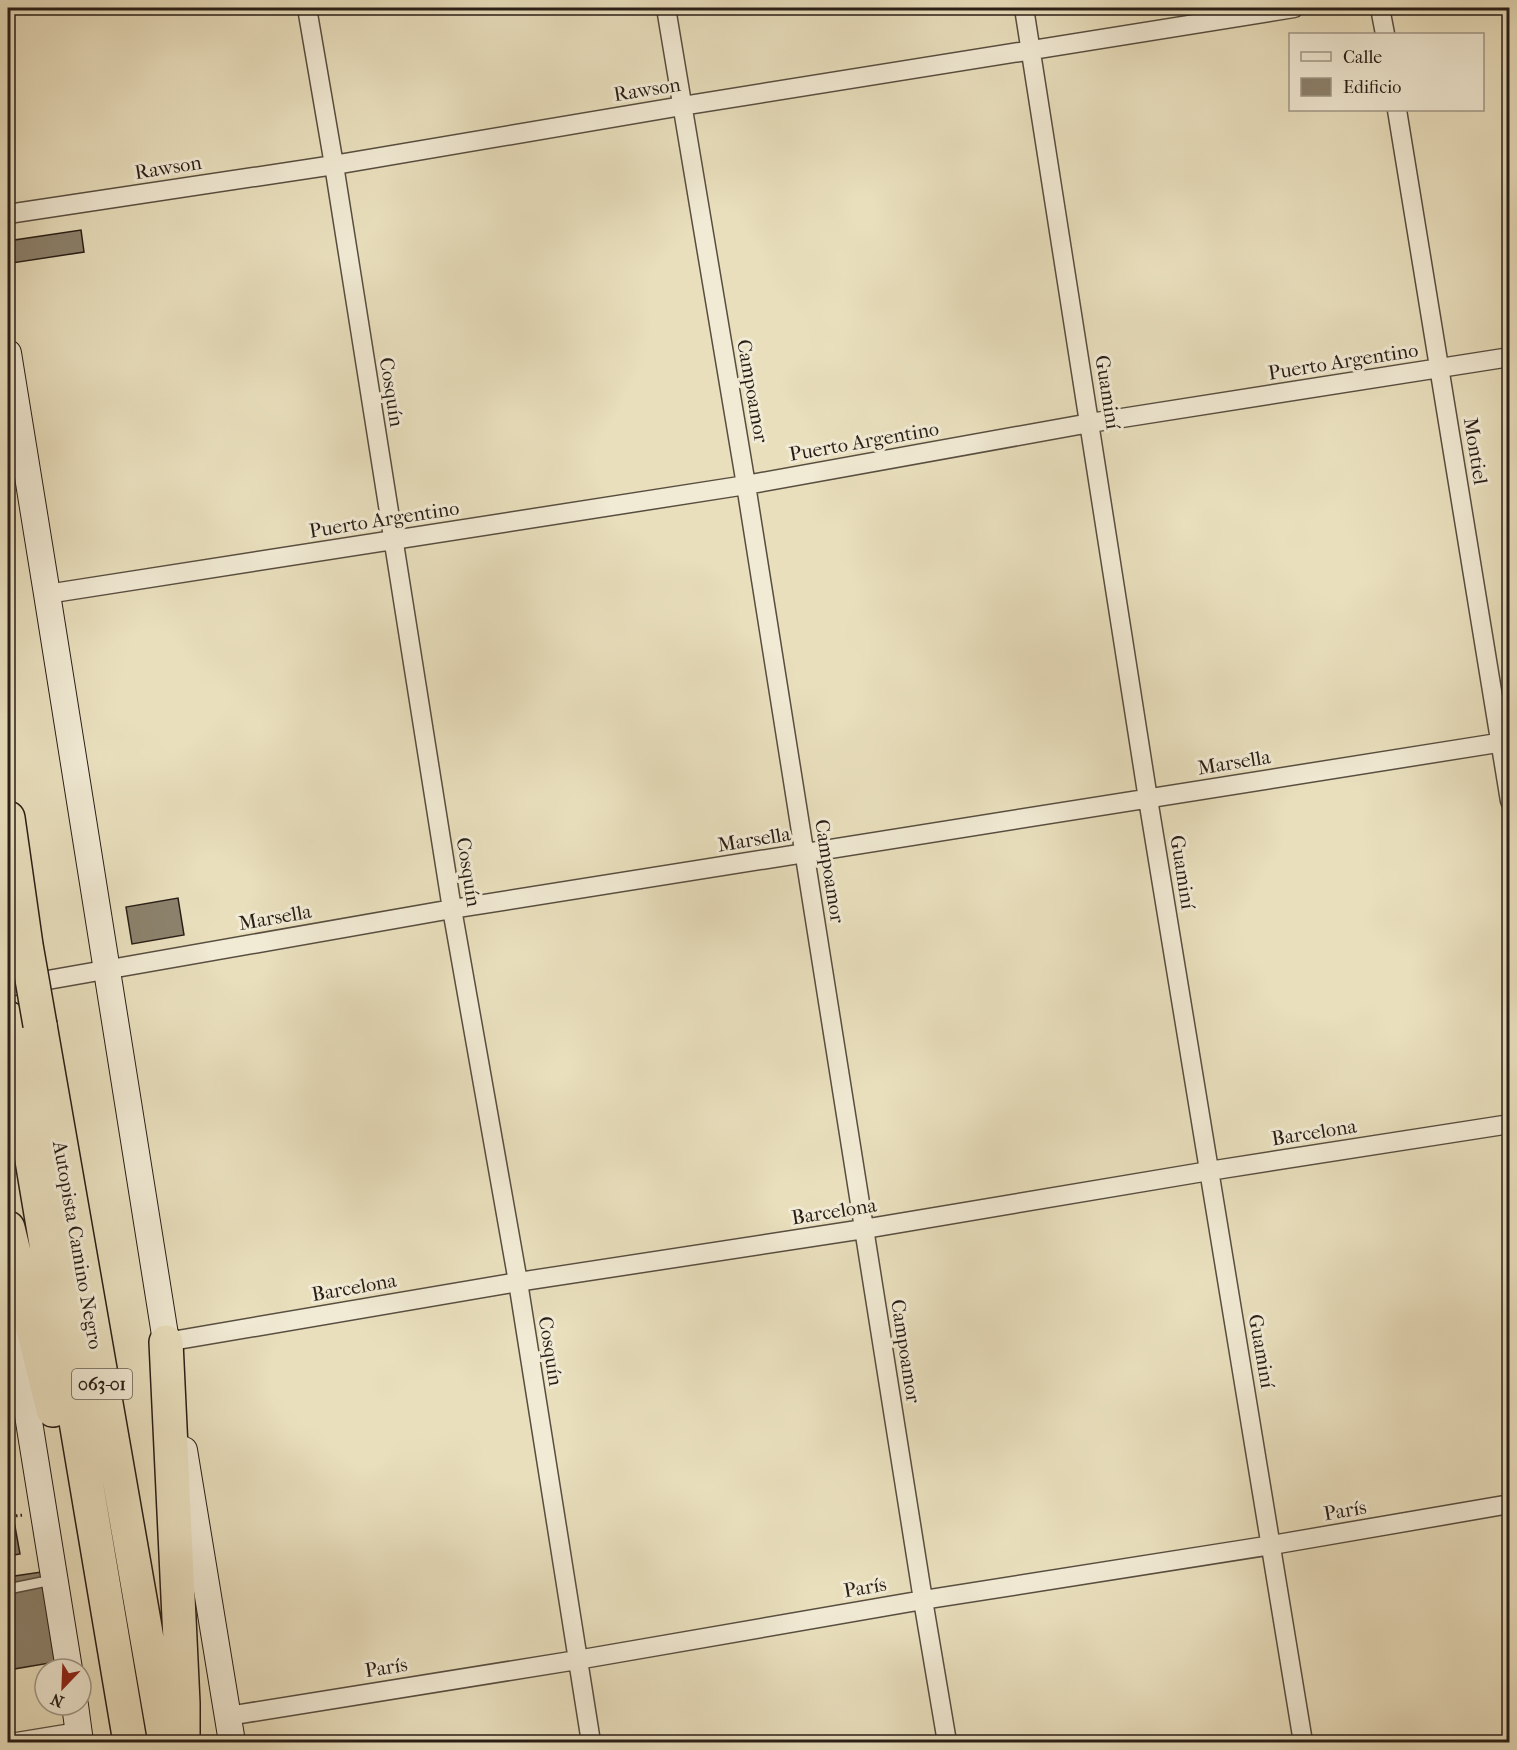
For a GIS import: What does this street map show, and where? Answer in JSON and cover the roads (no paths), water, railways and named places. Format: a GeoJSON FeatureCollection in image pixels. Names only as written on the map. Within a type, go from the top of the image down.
{"type":"FeatureCollection","features":[{"type":"Feature","properties":{"kind":"highway","name":"Autopista Camino Negro"},"geometry":{"type":"LineString","coordinates":[[8,818],[26,945],[19,1023],[127,1727]]}},
{"type":"Feature","properties":{"kind":"highway","name":"Autopista Camino Negro"},"geometry":{"type":"LineString","coordinates":[[19,1023],[165,1743]]}},
{"type":"Feature","properties":{"kind":"highway"},"geometry":{"type":"LineString","coordinates":[[8,1228],[52,1404],[97,1620],[127,1727]]}},
{"type":"Feature","properties":{"kind":"highway"},"geometry":{"type":"LineString","coordinates":[[166,1342],[183,1743]]}},
{"type":"Feature","properties":{"kind":"street","name":"Cosquín"},"geometry":{"type":"LineString","coordinates":[[307,8],[452,909],[518,1282],[591,1743]]}},
{"type":"Feature","properties":{"kind":"street","name":"Campoamor"},"geometry":{"type":"LineString","coordinates":[[666,8],[746,485],[947,1743]]}},
{"type":"Feature","properties":{"kind":"street","name":"Guaminí"},"geometry":{"type":"LineString","coordinates":[[1024,8],[1148,799],[1304,1743]]}},
{"type":"Feature","properties":{"kind":"street","name":"Rawson"},"geometry":{"type":"LineString","coordinates":[[8,214],[334,165],[682,106],[1294,8]]}},
{"type":"Feature","properties":{"kind":"street"},"geometry":{"type":"LineString","coordinates":[[1380,8],[1385,33]]}},
{"type":"Feature","properties":{"kind":"street","name":"Montiel"},"geometry":{"type":"LineString","coordinates":[[1397,111],[1505,741],[1509,801]]}},
{"type":"Feature","properties":{"kind":"street"},"geometry":{"type":"LineString","coordinates":[[8,353],[232,1743]]}},
{"type":"Feature","properties":{"kind":"street","name":"Puerto Argentino"},"geometry":{"type":"LineString","coordinates":[[47,594],[746,485],[1090,423],[1509,357]]}},
{"type":"Feature","properties":{"kind":"street","name":"Marsella"},"geometry":{"type":"LineString","coordinates":[[8,987],[452,909],[1505,741]]}},
{"type":"Feature","properties":{"kind":"street","name":"Barcelona"},"geometry":{"type":"LineString","coordinates":[[166,1342],[518,1282],[864,1229],[1209,1171],[1509,1124]]}},
{"type":"Feature","properties":{"kind":"street"},"geometry":{"type":"LineString","coordinates":[[8,1273],[14,1367],[55,1580],[67,1657]]}},
{"type":"Feature","properties":{"kind":"street","name":"París"},"geometry":{"type":"LineString","coordinates":[[228,1716],[1509,1504]]}},
{"type":"Feature","properties":{"kind":"street"},"geometry":{"type":"LineString","coordinates":[[17,1743],[79,1737],[76,1717]]}},
{"type":"Feature","properties":{"kind":"lane"},"geometry":{"type":"LineString","coordinates":[[8,1589],[55,1580]]}}]}
